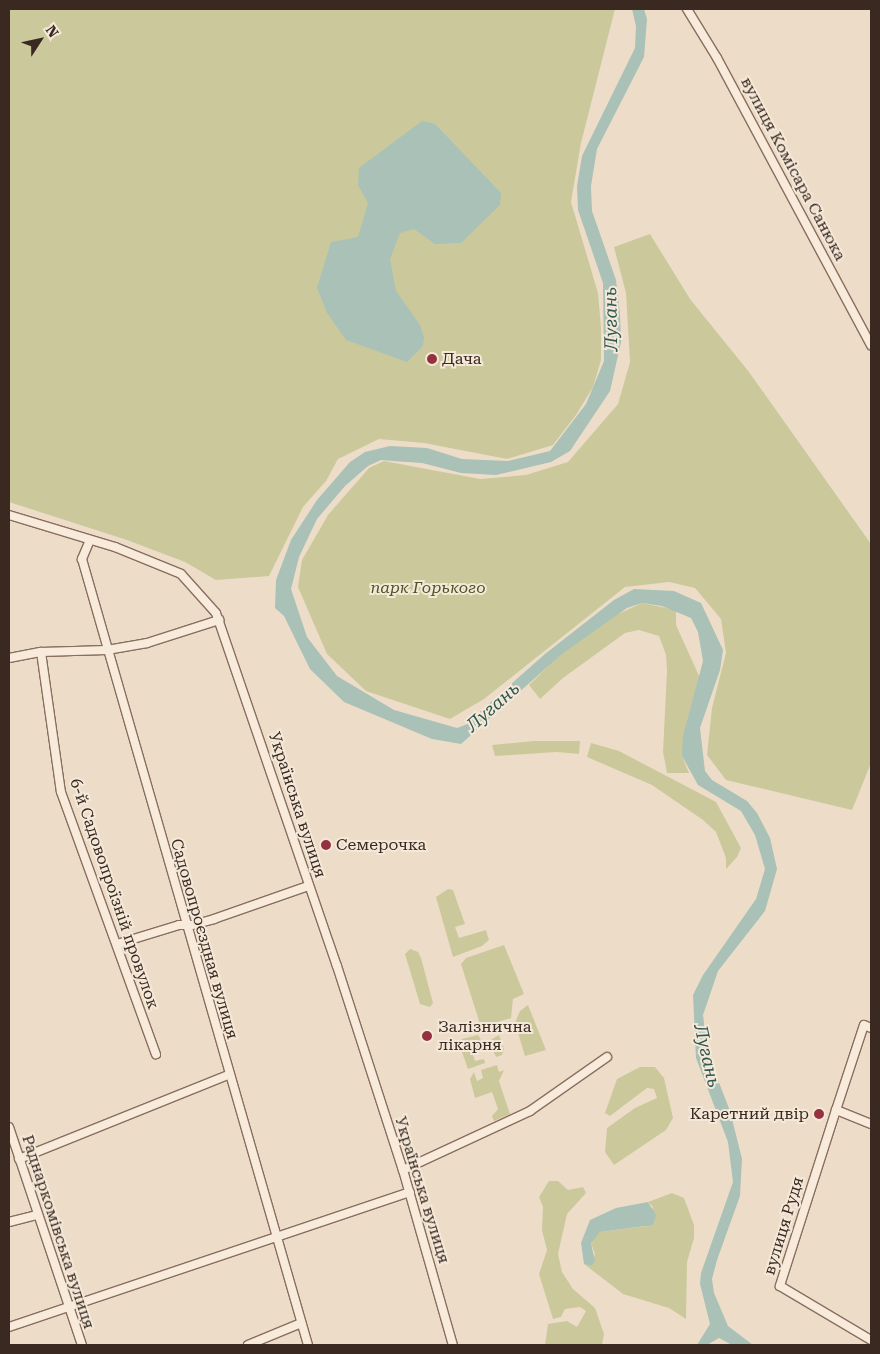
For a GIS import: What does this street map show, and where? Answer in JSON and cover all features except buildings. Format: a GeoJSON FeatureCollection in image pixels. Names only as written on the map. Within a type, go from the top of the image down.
{"type":"FeatureCollection","features":[{"type":"Feature","properties":{"kind":"street","name":"вулиця Комісара Санюка"},"geometry":{"type":"LineString","coordinates":[[688,9],[717,58],[871,344]]}},
{"type":"Feature","properties":{"kind":"street","name":"Українська вулиця"},"geometry":{"type":"LineString","coordinates":[[9,515],[149,559],[181,574],[219,620],[274,773],[308,886],[403,1170],[453,1345]]}},
{"type":"Feature","properties":{"kind":"street","name":"Садовопроєздная вулиця"},"geometry":{"type":"LineString","coordinates":[[90,540],[82,559],[184,924],[230,1074],[308,1345]]}},
{"type":"Feature","properties":{"kind":"street"},"geometry":{"type":"LineString","coordinates":[[9,658],[41,652],[107,650],[147,643],[219,620]]}},
{"type":"Feature","properties":{"kind":"street","name":"6-й Садовопроїзній провулок"},"geometry":{"type":"LineString","coordinates":[[41,652],[61,792],[156,1054]]}},
{"type":"Feature","properties":{"kind":"street"},"geometry":{"type":"LineString","coordinates":[[117,944],[184,924],[214,919],[308,886]]}},
{"type":"Feature","properties":{"kind":"street"},"geometry":{"type":"LineString","coordinates":[[871,1028],[864,1025],[836,1110],[871,1124]]}},
{"type":"Feature","properties":{"kind":"street"},"geometry":{"type":"LineString","coordinates":[[403,1170],[530,1111],[607,1057]]}},
{"type":"Feature","properties":{"kind":"street"},"geometry":{"type":"LineString","coordinates":[[19,1159],[230,1074]]}},
{"type":"Feature","properties":{"kind":"street","name":"вулиця Рудя"},"geometry":{"type":"LineString","coordinates":[[836,1110],[780,1286],[871,1340]]}},
{"type":"Feature","properties":{"kind":"street","name":"Раднаркомівська вулиця"},"geometry":{"type":"LineString","coordinates":[[9,1127],[68,1308],[82,1345]]}},
{"type":"Feature","properties":{"kind":"street"},"geometry":{"type":"LineString","coordinates":[[9,1326],[68,1308],[410,1192]]}},
{"type":"Feature","properties":{"kind":"street"},"geometry":{"type":"LineString","coordinates":[[9,1222],[38,1215]]}},
{"type":"Feature","properties":{"kind":"street"},"geometry":{"type":"LineString","coordinates":[[248,1345],[301,1323]]}},
{"type":"Feature","properties":{"kind":"green space"},"geometry":{"type":"Polygon","coordinates":[[[9,9],[615,9],[581,143],[571,202],[598,293],[601,327],[601,360],[593,387],[576,415],[553,445],[507,459],[424,443],[379,439],[338,459],[326,481],[303,507],[269,576],[216,580],[185,562],[127,540],[9,502],[9,9]]]}},
{"type":"Feature","properties":{"kind":"green space","name":"парк Горького"},"geometry":{"type":"Polygon","coordinates":[[[650,234],[690,299],[749,372],[871,544],[871,763],[852,810],[726,780],[707,755],[712,708],[726,653],[721,619],[695,588],[669,582],[625,587],[484,699],[450,719],[366,691],[327,654],[298,587],[302,560],[328,515],[369,468],[384,461],[480,479],[526,475],[568,462],[618,404],[630,362],[626,293],[614,247],[650,234]]]}},
{"type":"Feature","properties":{"kind":"green space"},"geometry":{"type":"Polygon","coordinates":[[[642,603],[676,610],[676,625],[700,678],[682,756],[689,773],[667,773],[663,752],[667,671],[666,655],[659,636],[639,630],[625,633],[563,678],[540,699],[529,685],[562,653],[616,615],[642,603]]]}},
{"type":"Feature","properties":{"kind":"green space"},"geometry":{"type":"Polygon","coordinates":[[[534,741],[580,741],[579,754],[557,752],[495,756],[492,745],[534,741]]]}},
{"type":"Feature","properties":{"kind":"green space"},"geometry":{"type":"Polygon","coordinates":[[[591,743],[619,751],[716,802],[741,848],[737,857],[726,869],[726,858],[716,832],[703,820],[652,785],[587,757],[591,743]]]}},
{"type":"Feature","properties":{"kind":"green space"},"geometry":{"type":"Polygon","coordinates":[[[448,889],[453,890],[465,924],[455,927],[459,938],[486,930],[489,940],[482,946],[453,957],[436,897],[448,889]]]}},
{"type":"Feature","properties":{"kind":"green space"},"geometry":{"type":"Polygon","coordinates":[[[504,945],[524,994],[513,999],[511,1018],[481,1027],[461,964],[466,958],[504,945]]]}},
{"type":"Feature","properties":{"kind":"green space"},"geometry":{"type":"Polygon","coordinates":[[[410,949],[418,952],[421,958],[433,1003],[430,1007],[420,1004],[405,954],[410,949]]]}},
{"type":"Feature","properties":{"kind":"green space"},"geometry":{"type":"Polygon","coordinates":[[[528,1005],[546,1050],[525,1056],[515,1023],[520,1011],[528,1005]]]}},
{"type":"Feature","properties":{"kind":"green space"},"geometry":{"type":"Polygon","coordinates":[[[478,1035],[485,1047],[472,1052],[475,1061],[484,1059],[485,1063],[468,1069],[459,1044],[462,1039],[478,1035]]]}},
{"type":"Feature","properties":{"kind":"green space"},"geometry":{"type":"Polygon","coordinates":[[[499,1035],[504,1049],[502,1055],[496,1057],[489,1041],[499,1035]]]}},
{"type":"Feature","properties":{"kind":"green space"},"geometry":{"type":"Polygon","coordinates":[[[497,1065],[499,1072],[504,1070],[499,1081],[510,1114],[494,1121],[492,1116],[498,1109],[492,1092],[475,1098],[470,1079],[474,1072],[477,1081],[483,1078],[481,1070],[497,1065]]]}},
{"type":"Feature","properties":{"kind":"green space"},"geometry":{"type":"Polygon","coordinates":[[[640,1067],[655,1067],[664,1078],[673,1118],[666,1130],[614,1165],[605,1152],[607,1128],[635,1108],[657,1098],[654,1089],[647,1088],[610,1116],[605,1113],[617,1079],[640,1067]]]}},
{"type":"Feature","properties":{"kind":"green space"},"geometry":{"type":"Polygon","coordinates":[[[549,1181],[558,1181],[568,1190],[583,1187],[586,1193],[567,1214],[558,1254],[562,1272],[573,1289],[595,1308],[604,1334],[602,1345],[545,1345],[548,1324],[567,1321],[577,1327],[586,1311],[580,1307],[565,1309],[561,1317],[553,1319],[539,1274],[547,1250],[542,1230],[543,1207],[539,1197],[549,1181]]]}},
{"type":"Feature","properties":{"kind":"green space"},"geometry":{"type":"Polygon","coordinates":[[[672,1193],[684,1198],[694,1225],[694,1238],[687,1262],[686,1319],[669,1308],[623,1294],[584,1264],[591,1266],[595,1254],[591,1243],[596,1235],[600,1232],[647,1226],[653,1207],[648,1202],[672,1193]]]}},
{"type":"Feature","properties":{"kind":"water","name":"Лугань"},"geometry":{"type":"Polygon","coordinates":[[[632,9],[644,9],[647,19],[644,57],[597,149],[591,186],[592,211],[616,280],[620,314],[621,342],[610,391],[570,451],[551,462],[496,475],[461,473],[422,463],[381,460],[368,466],[345,486],[317,519],[299,557],[291,589],[307,637],[337,676],[394,710],[457,728],[465,725],[545,654],[614,600],[634,589],[674,591],[701,603],[723,650],[720,670],[700,728],[705,771],[712,780],[747,801],[757,813],[770,838],[777,869],[765,911],[718,971],[703,1015],[708,1054],[730,1111],[742,1159],[740,1196],[717,1260],[712,1279],[714,1293],[728,1326],[753,1345],[732,1345],[719,1338],[707,1345],[697,1345],[710,1324],[700,1284],[701,1273],[733,1182],[728,1142],[696,1058],[693,995],[703,975],[756,899],[765,869],[755,835],[741,811],[698,785],[682,756],[683,736],[703,661],[698,632],[691,618],[662,606],[642,603],[627,608],[562,654],[461,744],[432,739],[344,702],[310,669],[284,616],[275,608],[276,580],[291,540],[317,500],[350,462],[365,452],[390,446],[427,448],[462,459],[508,461],[550,451],[586,404],[604,361],[603,283],[578,210],[577,186],[582,156],[635,48],[636,26],[632,9]]]}},
{"type":"Feature","properties":{"kind":"water"},"geometry":{"type":"Polygon","coordinates":[[[422,121],[435,124],[501,193],[500,205],[461,243],[435,244],[414,229],[400,233],[390,259],[396,291],[420,325],[424,337],[423,346],[407,362],[346,340],[327,313],[317,288],[331,242],[358,237],[368,203],[358,185],[359,168],[422,121]]]}},
{"type":"Feature","properties":{"kind":"water"},"geometry":{"type":"Polygon","coordinates":[[[648,1202],[656,1215],[653,1225],[600,1232],[591,1243],[595,1261],[591,1266],[584,1264],[581,1243],[590,1220],[616,1208],[648,1202]]]}},
{"type":"Feature","properties":{"kind":"place","name":"Дача"},"geometry":{"type":"Point","coordinates":[432,359]}},
{"type":"Feature","properties":{"kind":"place","name":"Семерочка"},"geometry":{"type":"Point","coordinates":[326,845]}},
{"type":"Feature","properties":{"kind":"place","name":"Залізнична лікарня"},"geometry":{"type":"Point","coordinates":[427,1036]}},
{"type":"Feature","properties":{"kind":"place","name":"Каретний двір"},"geometry":{"type":"Point","coordinates":[819,1114]}}]}
